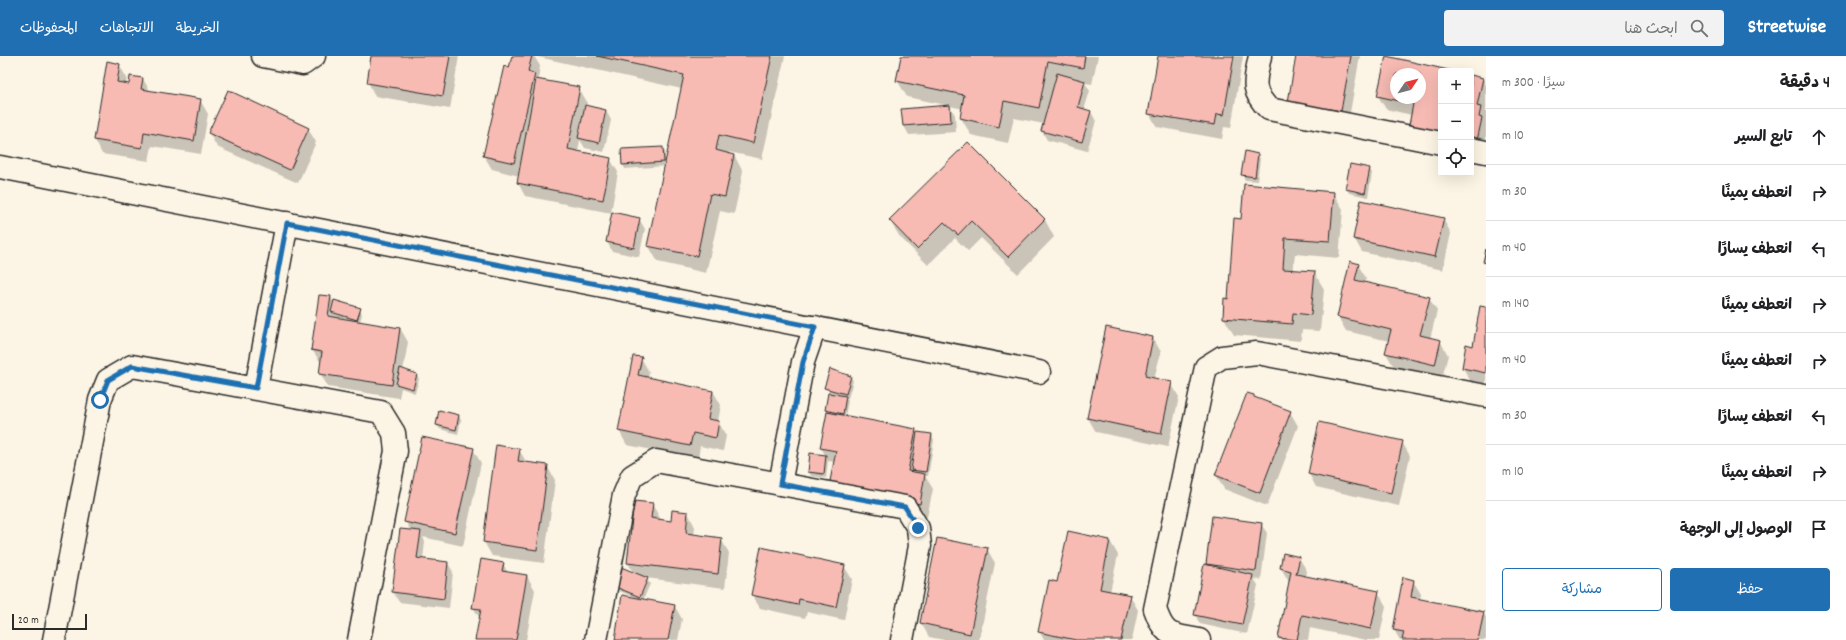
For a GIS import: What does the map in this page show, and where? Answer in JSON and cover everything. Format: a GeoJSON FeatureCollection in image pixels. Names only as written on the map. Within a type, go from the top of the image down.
{"type":"FeatureCollection","features":[{"type":"Feature","properties":{"kind":"street"},"geometry":{"type":"LineString","coordinates":[[263,56],[303,64],[314,56]]}},
{"type":"Feature","properties":{"kind":"street"},"geometry":{"type":"LineString","coordinates":[[1260,56],[1254,84],[1260,100],[1269,109],[1438,142]]}},
{"type":"Feature","properties":{"kind":"street"},"geometry":{"type":"LineString","coordinates":[[1474,150],[1486,152]]}},
{"type":"Feature","properties":{"kind":"street"},"geometry":{"type":"LineString","coordinates":[[0,167],[1039,372]]}},
{"type":"Feature","properties":{"kind":"street"},"geometry":{"type":"LineString","coordinates":[[256,388],[287,223]]}},
{"type":"Feature","properties":{"kind":"street"},"geometry":{"type":"LineString","coordinates":[[780,484],[803,362],[815,327]]}},
{"type":"Feature","properties":{"kind":"street"},"geometry":{"type":"LineString","coordinates":[[1199,640],[1170,634],[1161,625],[1155,609],[1206,367],[1222,357],[1257,353],[1486,396]]}},
{"type":"Feature","properties":{"kind":"street"},"geometry":{"type":"LineString","coordinates":[[54,640],[100,400],[108,380],[132,366],[381,412],[394,433],[396,451],[359,640]]}},
{"type":"Feature","properties":{"kind":"street"},"geometry":{"type":"LineString","coordinates":[[596,640],[624,496],[632,476],[656,461],[905,507],[918,528],[920,546],[902,640]]}},
{"type":"Feature","properties":{"kind":"building"},"geometry":{"type":"Polygon","coordinates":[[[371,56],[450,56],[443,96],[367,83],[371,56]]]}},
{"type":"Feature","properties":{"kind":"building"},"geometry":{"type":"Polygon","coordinates":[[[512,56],[532,56],[528,71],[535,74],[514,163],[483,156],[504,66],[509,68],[512,56]]]}},
{"type":"Feature","properties":{"kind":"building"},"geometry":{"type":"Polygon","coordinates":[[[597,56],[772,56],[753,143],[719,135],[716,150],[734,155],[725,197],[710,194],[697,256],[647,246],[684,75],[597,56]]]}},
{"type":"Feature","properties":{"kind":"building"},"geometry":{"type":"Polygon","coordinates":[[[901,56],[1085,56],[1083,68],[1048,61],[1039,108],[1004,101],[999,127],[960,118],[964,95],[896,81],[901,56]]]}},
{"type":"Feature","properties":{"kind":"building"},"geometry":{"type":"Polygon","coordinates":[[[1158,56],[1234,56],[1224,115],[1217,114],[1215,125],[1148,114],[1158,56]]]}},
{"type":"Feature","properties":{"kind":"building"},"geometry":{"type":"Polygon","coordinates":[[[1296,56],[1351,56],[1341,111],[1288,102],[1296,56]]]}},
{"type":"Feature","properties":{"kind":"building"},"geometry":{"type":"Polygon","coordinates":[[[1386,56],[1440,68],[1438,68],[1438,131],[1409,125],[1413,104],[1426,104],[1426,68],[1390,68],[1390,99],[1377,96],[1386,56]]]}},
{"type":"Feature","properties":{"kind":"building"},"geometry":{"type":"Polygon","coordinates":[[[107,61],[120,64],[117,82],[129,84],[130,76],[143,78],[141,89],[201,99],[194,141],[144,132],[142,148],[94,140],[107,61]]]}},
{"type":"Feature","properties":{"kind":"building"},"geometry":{"type":"Polygon","coordinates":[[[1057,73],[1085,81],[1078,107],[1091,111],[1082,142],[1041,131],[1057,73]]]}},
{"type":"Feature","properties":{"kind":"building"},"geometry":{"type":"Polygon","coordinates":[[[1474,76],[1483,78],[1477,106],[1481,107],[1479,117],[1482,118],[1477,141],[1474,140],[1474,76]]]}},
{"type":"Feature","properties":{"kind":"building"},"geometry":{"type":"Polygon","coordinates":[[[536,79],[580,87],[568,149],[611,158],[603,200],[517,183],[536,79]]]}},
{"type":"Feature","properties":{"kind":"building"},"geometry":{"type":"Polygon","coordinates":[[[228,90],[309,128],[290,170],[208,133],[228,90]]]}},
{"type":"Feature","properties":{"kind":"building"},"geometry":{"type":"Polygon","coordinates":[[[585,105],[606,110],[599,143],[578,138],[585,105]]]}},
{"type":"Feature","properties":{"kind":"building"},"geometry":{"type":"Polygon","coordinates":[[[950,105],[951,122],[903,126],[901,109],[950,105]]]}},
{"type":"Feature","properties":{"kind":"building"},"geometry":{"type":"Polygon","coordinates":[[[968,142],[1045,219],[1008,257],[971,221],[958,235],[944,222],[917,249],[889,220],[968,142]]]}},
{"type":"Feature","properties":{"kind":"building"},"geometry":{"type":"Polygon","coordinates":[[[663,147],[664,162],[622,165],[621,149],[663,147]]]}},
{"type":"Feature","properties":{"kind":"building"},"geometry":{"type":"Polygon","coordinates":[[[1245,151],[1258,154],[1255,177],[1241,175],[1245,151]]]}},
{"type":"Feature","properties":{"kind":"building"},"geometry":{"type":"Polygon","coordinates":[[[1350,164],[1370,168],[1365,193],[1345,189],[1350,164]]]}},
{"type":"Feature","properties":{"kind":"building"},"geometry":{"type":"Polygon","coordinates":[[[1244,184],[1334,192],[1330,241],[1285,238],[1283,269],[1315,271],[1311,315],[1293,313],[1292,324],[1223,318],[1224,298],[1228,299],[1234,218],[1241,219],[1244,184]]]}},
{"type":"Feature","properties":{"kind":"building"},"geometry":{"type":"Polygon","coordinates":[[[1361,200],[1444,218],[1435,257],[1353,239],[1361,200]]]}},
{"type":"Feature","properties":{"kind":"building"},"geometry":{"type":"Polygon","coordinates":[[[612,212],[640,218],[634,248],[606,242],[612,212]]]}},
{"type":"Feature","properties":{"kind":"building"},"geometry":{"type":"Polygon","coordinates":[[[1486,249],[1486,263],[1483,262],[1486,249]]]}},
{"type":"Feature","properties":{"kind":"building"},"geometry":{"type":"Polygon","coordinates":[[[1350,261],[1359,264],[1355,280],[1430,297],[1420,335],[1441,340],[1435,365],[1385,353],[1391,330],[1337,317],[1350,261]]]}},
{"type":"Feature","properties":{"kind":"building"},"geometry":{"type":"Polygon","coordinates":[[[319,295],[331,296],[328,316],[400,328],[392,385],[319,374],[322,352],[311,350],[319,295]]]}},
{"type":"Feature","properties":{"kind":"building"},"geometry":{"type":"Polygon","coordinates":[[[334,300],[361,308],[357,320],[331,312],[334,300]]]}},
{"type":"Feature","properties":{"kind":"building"},"geometry":{"type":"Polygon","coordinates":[[[1480,306],[1486,307],[1486,373],[1462,368],[1466,344],[1473,346],[1480,306]]]}},
{"type":"Feature","properties":{"kind":"building"},"geometry":{"type":"Polygon","coordinates":[[[1106,327],[1153,337],[1145,376],[1172,382],[1161,434],[1087,418],[1106,327]]]}},
{"type":"Feature","properties":{"kind":"building"},"geometry":{"type":"Polygon","coordinates":[[[633,356],[642,357],[638,375],[713,391],[708,419],[719,421],[716,438],[693,433],[690,446],[618,431],[633,356]]]}},
{"type":"Feature","properties":{"kind":"building"},"geometry":{"type":"Polygon","coordinates":[[[400,368],[417,374],[413,389],[396,384],[400,368]]]}},
{"type":"Feature","properties":{"kind":"building"},"geometry":{"type":"Polygon","coordinates":[[[830,369],[851,376],[846,394],[824,388],[830,369]]]}},
{"type":"Feature","properties":{"kind":"building"},"geometry":{"type":"Polygon","coordinates":[[[828,393],[846,396],[843,414],[825,410],[828,393]]]}},
{"type":"Feature","properties":{"kind":"building"},"geometry":{"type":"Polygon","coordinates":[[[1247,393],[1291,411],[1260,493],[1215,475],[1247,393]]]}},
{"type":"Feature","properties":{"kind":"building"},"geometry":{"type":"Polygon","coordinates":[[[439,410],[459,415],[456,430],[436,425],[439,410]]]}},
{"type":"Feature","properties":{"kind":"building"},"geometry":{"type":"Polygon","coordinates":[[[827,412],[916,429],[908,471],[925,474],[920,504],[829,486],[836,451],[820,448],[827,412]]]}},
{"type":"Feature","properties":{"kind":"building"},"geometry":{"type":"Polygon","coordinates":[[[1319,422],[1403,441],[1391,493],[1308,474],[1319,422]]]}},
{"type":"Feature","properties":{"kind":"building"},"geometry":{"type":"Polygon","coordinates":[[[917,432],[932,434],[926,472],[911,470],[917,432]]]}},
{"type":"Feature","properties":{"kind":"building"},"geometry":{"type":"Polygon","coordinates":[[[422,437],[474,448],[455,533],[404,522],[422,437]]]}},
{"type":"Feature","properties":{"kind":"building"},"geometry":{"type":"Polygon","coordinates":[[[496,445],[520,449],[518,461],[548,465],[537,550],[483,542],[496,445]]]}},
{"type":"Feature","properties":{"kind":"building"},"geometry":{"type":"Polygon","coordinates":[[[810,453],[826,455],[824,474],[808,472],[810,453]]]}},
{"type":"Feature","properties":{"kind":"building"},"geometry":{"type":"Polygon","coordinates":[[[634,501],[653,503],[651,518],[671,521],[672,510],[688,512],[686,533],[722,538],[718,574],[627,563],[634,501]]]}},
{"type":"Feature","properties":{"kind":"building"},"geometry":{"type":"Polygon","coordinates":[[[1212,516],[1262,523],[1256,571],[1206,564],[1212,516]]]}},
{"type":"Feature","properties":{"kind":"building"},"geometry":{"type":"Polygon","coordinates":[[[400,529],[421,531],[417,558],[448,562],[444,599],[392,592],[400,529]]]}},
{"type":"Feature","properties":{"kind":"building"},"geometry":{"type":"Polygon","coordinates":[[[1068,531],[1110,540],[1100,589],[1131,595],[1121,640],[1076,640],[1038,632],[1049,580],[1057,582],[1068,531]]]}},
{"type":"Feature","properties":{"kind":"building"},"geometry":{"type":"Polygon","coordinates":[[[937,538],[988,548],[970,634],[920,623],[937,538]]]}},
{"type":"Feature","properties":{"kind":"building"},"geometry":{"type":"Polygon","coordinates":[[[761,547],[845,565],[836,607],[799,599],[798,605],[751,595],[761,547]]]}},
{"type":"Feature","properties":{"kind":"building"},"geometry":{"type":"Polygon","coordinates":[[[1283,553],[1300,557],[1296,574],[1379,591],[1371,629],[1302,615],[1297,640],[1278,638],[1291,571],[1280,568],[1283,553]]]}},
{"type":"Feature","properties":{"kind":"building"},"geometry":{"type":"Polygon","coordinates":[[[481,559],[504,563],[502,571],[527,575],[516,640],[475,640],[481,609],[472,608],[481,559]]]}},
{"type":"Feature","properties":{"kind":"building"},"geometry":{"type":"Polygon","coordinates":[[[1204,564],[1253,575],[1242,625],[1194,615],[1204,564]]]}},
{"type":"Feature","properties":{"kind":"building"},"geometry":{"type":"Polygon","coordinates":[[[621,567],[648,578],[640,597],[613,586],[621,567]]]}},
{"type":"Feature","properties":{"kind":"building"},"geometry":{"type":"Polygon","coordinates":[[[1403,577],[1414,580],[1411,597],[1484,612],[1478,640],[1402,640],[1404,632],[1393,630],[1403,577]]]}},
{"type":"Feature","properties":{"kind":"building"},"geometry":{"type":"Polygon","coordinates":[[[622,595],[675,605],[668,640],[615,640],[622,595]]]}},
{"type":"Feature","properties":{"kind":"route"},"geometry":{"type":"LineString","coordinates":[[100,400],[108,380],[132,366],[256,388],[287,223],[815,327],[803,362],[780,484],[905,507],[918,528]]}}]}
